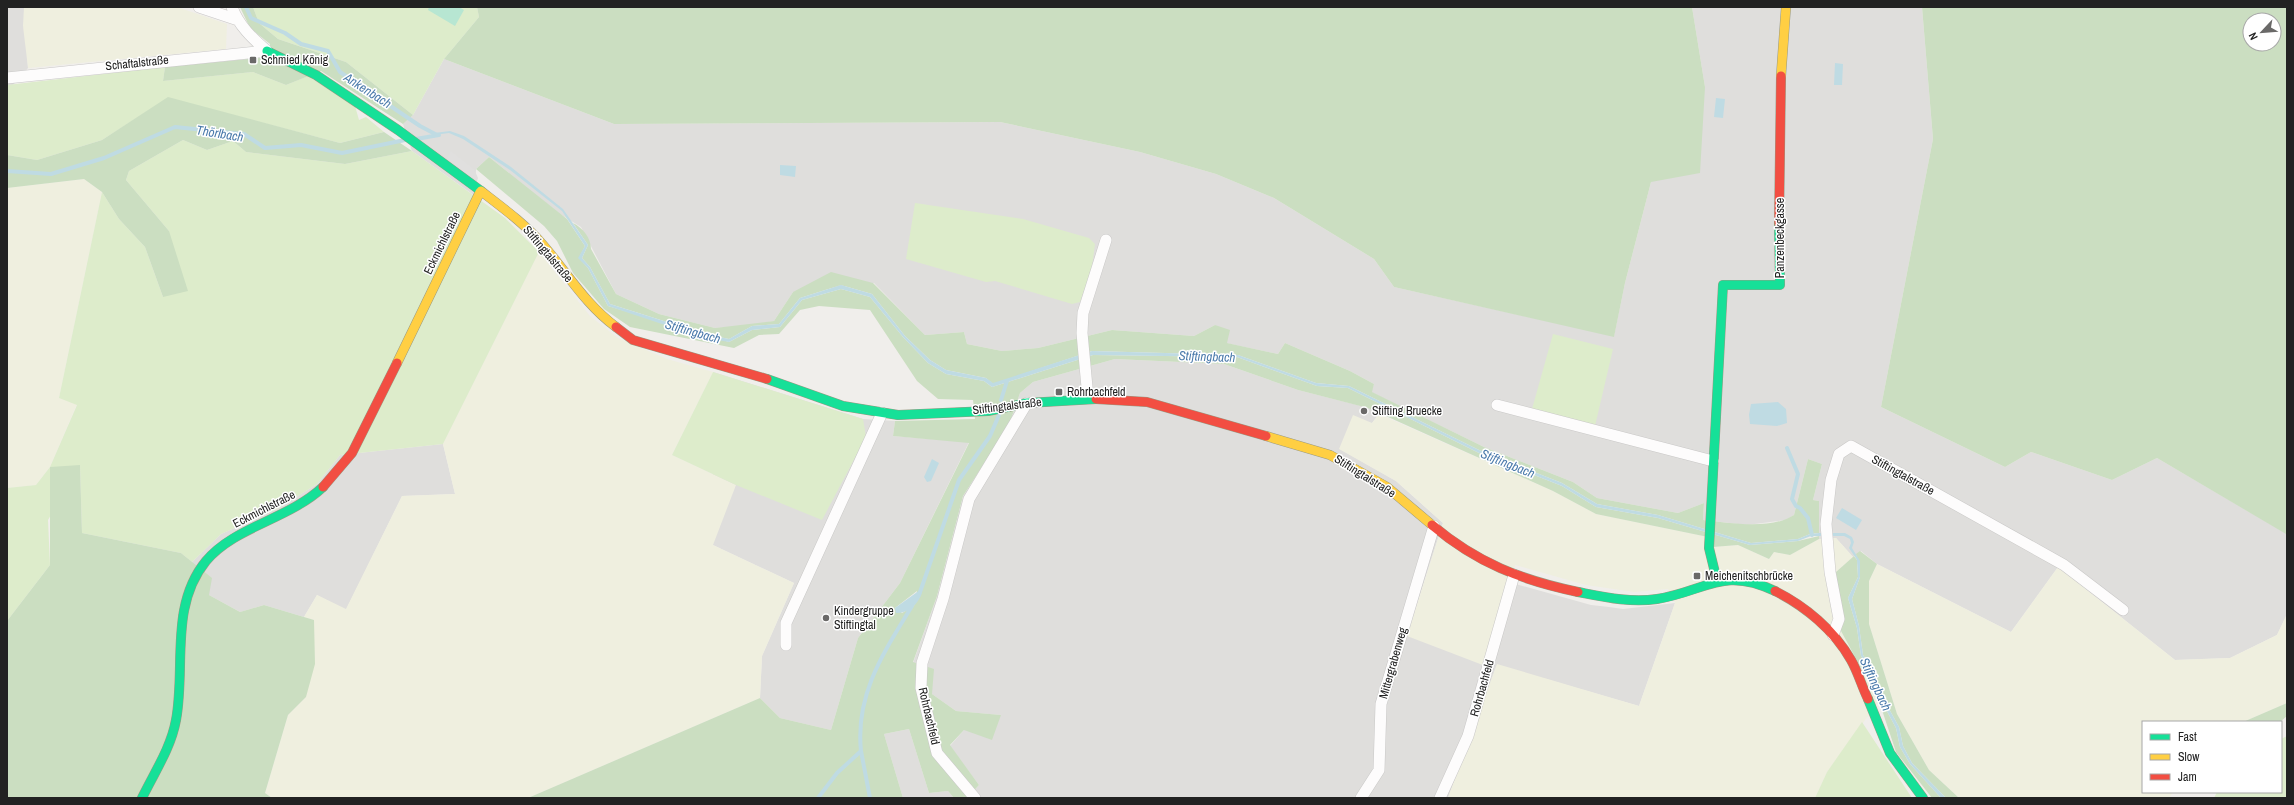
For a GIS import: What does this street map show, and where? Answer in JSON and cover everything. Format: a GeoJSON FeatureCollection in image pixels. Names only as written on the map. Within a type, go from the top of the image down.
{"type":"FeatureCollection","features":[{"type":"Feature","properties":{"kind":"street"},"geometry":{"type":"LineString","coordinates":[[199,7],[238,20]]}},
{"type":"Feature","properties":{"kind":"street","name":"Stiftingtalstraße"},"geometry":{"type":"LineString","coordinates":[[232,7],[238,20],[255,41],[267,51],[316,76],[398,130],[518,219],[543,245],[597,313],[633,340],[770,380],[843,406],[882,413],[898,415],[988,411],[1027,403],[1088,398],[1114,398],[1171,408],[1330,455],[1387,488],[1456,544],[1478,558],[1514,575],[1576,592],[1628,600],[1657,600],[1717,581],[1747,580],[1777,592],[1816,617],[1833,635],[1851,660],[1890,753],[1923,798]]}},
{"type":"Feature","properties":{"kind":"street","name":"Panzenbeckgasse"},"geometry":{"type":"LineString","coordinates":[[1717,581],[1709,548],[1723,285],[1780,285],[1779,154],[1782,47],[1786,7]]}},
{"type":"Feature","properties":{"kind":"street","name":"Schaftalstraße"},"geometry":{"type":"LineString","coordinates":[[7,78],[267,51]]}},
{"type":"Feature","properties":{"kind":"street","name":"Eckmichlstraße"},"geometry":{"type":"LineString","coordinates":[[142,798],[168,745],[176,722],[179,699],[182,609],[188,590],[198,571],[209,557],[226,542],[291,511],[315,495],[337,473],[376,407],[480,192]]}},
{"type":"Feature","properties":{"kind":"street"},"geometry":{"type":"LineString","coordinates":[[1088,398],[1083,313],[1106,240]]}},
{"type":"Feature","properties":{"kind":"street","name":"Rohrbachfeld"},"geometry":{"type":"LineString","coordinates":[[975,798],[937,753],[920,688],[922,663],[943,599],[969,499],[1027,403]]}},
{"type":"Feature","properties":{"kind":"street"},"geometry":{"type":"LineString","coordinates":[[1497,405],[1713,461]]}},
{"type":"Feature","properties":{"kind":"street"},"geometry":{"type":"LineString","coordinates":[[786,645],[786,623],[882,413]]}},
{"type":"Feature","properties":{"kind":"street","name":"Stiftingtalstraße"},"geometry":{"type":"LineString","coordinates":[[1833,635],[1839,619],[1830,572],[1826,540],[1826,524],[1831,480],[1839,454],[1851,446],[2064,565],[2123,610]]}},
{"type":"Feature","properties":{"kind":"street","name":"Mittergrabenweg"},"geometry":{"type":"LineString","coordinates":[[1361,798],[1379,770],[1381,704],[1434,526]]}},
{"type":"Feature","properties":{"kind":"street","name":"Rohrbachfeld"},"geometry":{"type":"LineString","coordinates":[[1440,798],[1468,736],[1514,575]]}},
{"type":"Feature","properties":{"kind":"shaded area"},"geometry":{"type":"Polygon","coordinates":[[[7,7],[24,7],[28,68],[13,85],[7,85],[7,7]]]}},
{"type":"Feature","properties":{"kind":"shaded area"},"geometry":{"type":"Polygon","coordinates":[[[1692,7],[1922,7],[1933,139],[1881,407],[2005,467],[2031,452],[2112,480],[2157,458],[2287,534],[2287,614],[2277,635],[2230,658],[2175,660],[2058,567],[2011,632],[1877,564],[1861,551],[1853,557],[1836,538],[1819,539],[1819,501],[1813,500],[1822,464],[1808,459],[1794,515],[1786,520],[1747,525],[1703,520],[1704,503],[1678,513],[1597,498],[1573,482],[1484,447],[1371,392],[1374,384],[1350,371],[1285,343],[1278,354],[1226,343],[1215,325],[1194,336],[1112,330],[1038,348],[1002,351],[967,344],[964,332],[925,335],[874,283],[793,292],[774,321],[746,326],[715,328],[659,314],[616,294],[581,227],[560,214],[489,157],[476,169],[475,196],[412,151],[403,124],[413,115],[444,59],[614,124],[1000,122],[1140,152],[1216,174],[1274,198],[1374,259],[1394,287],[1614,336],[1625,283],[1651,182],[1705,87],[1692,7]]]}},
{"type":"Feature","properties":{"kind":"shaded area"},"geometry":{"type":"Polygon","coordinates":[[[451,151],[474,169],[478,178],[476,184],[447,159],[451,151]]]}},
{"type":"Feature","properties":{"kind":"shaded area"},"geometry":{"type":"Polygon","coordinates":[[[1115,359],[1224,364],[1298,390],[1369,408],[1379,414],[1372,423],[1340,449],[1396,481],[1443,523],[1407,635],[1512,583],[1591,605],[1623,609],[1675,603],[1639,706],[1497,665],[1448,798],[967,798],[979,785],[950,746],[964,730],[1001,715],[956,711],[932,694],[913,663],[937,596],[963,496],[1009,425],[1020,393],[1033,382],[1115,359]]]}},
{"type":"Feature","properties":{"kind":"shaded area"},"geometry":{"type":"Polygon","coordinates":[[[713,372],[863,419],[895,421],[893,436],[969,442],[900,583],[858,638],[831,730],[780,718],[760,698],[762,656],[794,583],[713,545],[713,372]]]}},
{"type":"Feature","properties":{"kind":"shaded area"},"geometry":{"type":"Polygon","coordinates":[[[443,444],[455,494],[402,496],[346,610],[317,595],[304,617],[264,605],[240,612],[209,595],[192,562],[221,534],[277,509],[317,484],[340,455],[443,444]]]}},
{"type":"Feature","properties":{"kind":"shaded area"},"geometry":{"type":"Polygon","coordinates":[[[909,729],[929,793],[948,791],[954,798],[903,798],[884,734],[909,729]]]}},
{"type":"Feature","properties":{"kind":"green space"},"geometry":{"type":"Polygon","coordinates":[[[24,7],[177,7],[227,24],[226,49],[28,68],[23,26],[24,7]]]}},
{"type":"Feature","properties":{"kind":"green space"},"geometry":{"type":"Polygon","coordinates":[[[240,7],[253,7],[259,23],[278,39],[346,62],[413,115],[403,124],[321,71],[286,85],[253,72],[163,81],[165,67],[270,57],[270,44],[250,28],[240,7]]]}},
{"type":"Feature","properties":{"kind":"green space"},"geometry":{"type":"Polygon","coordinates":[[[253,7],[477,7],[479,17],[444,59],[413,115],[346,62],[278,39],[259,23],[253,7]]]}},
{"type":"Feature","properties":{"kind":"green space"},"geometry":{"type":"Polygon","coordinates":[[[429,7],[459,7],[464,10],[455,26],[428,10],[429,7]]]}},
{"type":"Feature","properties":{"kind":"green space"},"geometry":{"type":"Polygon","coordinates":[[[477,7],[1692,7],[1705,87],[1700,173],[1651,182],[1625,283],[1614,337],[1394,287],[1374,259],[1274,198],[1216,174],[1140,152],[1000,122],[614,124],[444,59],[479,17],[477,7]]]}},
{"type":"Feature","properties":{"kind":"green space"},"geometry":{"type":"Polygon","coordinates":[[[1922,7],[2287,7],[2286,534],[2157,458],[2112,480],[2031,452],[2005,467],[1881,407],[1933,139],[1922,7]]]}},
{"type":"Feature","properties":{"kind":"green space"},"geometry":{"type":"Polygon","coordinates":[[[165,67],[163,81],[253,72],[286,85],[308,76],[355,106],[359,120],[366,117],[384,132],[340,143],[168,98],[102,140],[37,160],[7,155],[7,85],[165,67]]]}},
{"type":"Feature","properties":{"kind":"green space"},"geometry":{"type":"Polygon","coordinates":[[[168,97],[340,143],[384,132],[412,151],[345,164],[246,152],[233,141],[207,150],[183,140],[129,171],[126,180],[169,231],[188,291],[163,297],[145,247],[119,219],[102,192],[84,179],[7,188],[7,155],[37,160],[102,140],[168,97]]]}},
{"type":"Feature","properties":{"kind":"green space"},"geometry":{"type":"Polygon","coordinates":[[[183,140],[207,150],[233,141],[246,152],[345,164],[412,151],[505,218],[539,252],[443,444],[340,455],[317,484],[277,509],[221,534],[192,562],[181,553],[82,533],[80,465],[48,520],[50,565],[7,621],[7,488],[36,485],[50,467],[77,405],[59,398],[102,192],[119,219],[145,247],[163,297],[169,231],[126,180],[129,171],[183,140]]]}},
{"type":"Feature","properties":{"kind":"green space"},"geometry":{"type":"Polygon","coordinates":[[[489,157],[567,219],[585,246],[579,258],[588,268],[608,306],[729,342],[752,330],[780,327],[802,300],[841,289],[870,297],[903,337],[928,363],[946,374],[984,381],[992,387],[1093,355],[1237,357],[1317,386],[1348,388],[1479,453],[1562,486],[1596,507],[1658,518],[1750,545],[1798,541],[1819,536],[1819,539],[1790,555],[1774,552],[1769,559],[1738,545],[1713,547],[1713,538],[1596,514],[1553,491],[1368,408],[1298,390],[1224,364],[1115,359],[1033,382],[1020,393],[1009,425],[963,496],[937,596],[913,662],[934,669],[932,694],[956,711],[1001,715],[992,740],[964,730],[950,745],[979,785],[967,798],[954,798],[948,791],[929,793],[909,729],[884,734],[903,798],[528,798],[760,698],[780,718],[831,730],[858,638],[900,583],[969,443],[893,436],[895,421],[975,419],[973,400],[938,399],[917,381],[870,310],[819,306],[800,310],[779,334],[759,335],[734,348],[630,327],[604,309],[573,273],[557,241],[544,226],[476,169],[489,157]],[[917,591],[895,608],[902,613],[914,606],[917,591]]]}},
{"type":"Feature","properties":{"kind":"green space"},"geometry":{"type":"Polygon","coordinates":[[[84,179],[102,192],[59,398],[77,404],[50,467],[36,485],[7,488],[7,188],[84,179]]]}},
{"type":"Feature","properties":{"kind":"green space"},"geometry":{"type":"Polygon","coordinates":[[[915,203],[1023,219],[1089,238],[1095,244],[1092,267],[1080,302],[1072,304],[995,281],[986,282],[906,259],[915,203]]]}},
{"type":"Feature","properties":{"kind":"green space"},"geometry":{"type":"Polygon","coordinates":[[[573,223],[588,237],[591,249],[616,294],[659,314],[715,328],[774,321],[793,292],[831,272],[873,283],[925,335],[964,332],[967,344],[1002,351],[1038,348],[1112,330],[1194,336],[1215,325],[1230,330],[1227,343],[1278,354],[1285,343],[1350,371],[1374,384],[1372,392],[1484,447],[1573,482],[1597,498],[1678,513],[1704,503],[1703,520],[1738,524],[1762,524],[1785,520],[1794,515],[1808,459],[1822,464],[1813,500],[1819,501],[1819,533],[1810,534],[1798,539],[1751,543],[1658,515],[1597,504],[1562,483],[1479,450],[1349,386],[1316,383],[1238,355],[1092,351],[993,384],[986,378],[946,370],[930,360],[905,336],[872,294],[841,285],[800,298],[779,324],[752,326],[729,339],[705,334],[610,304],[590,267],[582,258],[588,245],[573,223]]]}},
{"type":"Feature","properties":{"kind":"green space"},"geometry":{"type":"Polygon","coordinates":[[[539,252],[590,316],[618,338],[667,359],[713,372],[672,455],[736,485],[713,545],[794,583],[762,656],[760,698],[528,798],[272,798],[265,793],[288,715],[306,697],[314,620],[304,617],[317,595],[346,609],[402,496],[455,494],[443,444],[539,252]]]}},
{"type":"Feature","properties":{"kind":"green space"},"geometry":{"type":"Polygon","coordinates":[[[1553,334],[1613,349],[1595,426],[1532,409],[1553,334]]]}},
{"type":"Feature","properties":{"kind":"green space"},"geometry":{"type":"Polygon","coordinates":[[[713,372],[863,419],[866,437],[822,520],[736,485],[672,455],[713,372]]]}},
{"type":"Feature","properties":{"kind":"green space"},"geometry":{"type":"Polygon","coordinates":[[[1379,414],[1553,491],[1596,514],[1713,538],[1714,547],[1738,545],[1769,559],[1774,552],[1790,555],[1819,539],[1836,538],[1853,557],[1836,572],[1841,631],[1879,701],[1827,772],[1815,798],[1448,798],[1497,664],[1639,706],[1675,603],[1668,589],[1634,592],[1586,585],[1515,565],[1488,667],[1407,636],[1443,523],[1396,481],[1339,449],[1353,415],[1372,423],[1379,414]]]}},
{"type":"Feature","properties":{"kind":"green space"},"geometry":{"type":"Polygon","coordinates":[[[80,465],[82,533],[181,553],[212,578],[209,595],[240,612],[264,605],[314,620],[315,664],[306,697],[288,715],[265,793],[272,798],[7,798],[7,621],[50,565],[50,467],[80,465]]]}},
{"type":"Feature","properties":{"kind":"green space"},"geometry":{"type":"Polygon","coordinates":[[[1860,551],[1877,564],[1869,581],[1869,624],[1897,714],[1929,770],[1959,798],[1946,798],[1912,763],[1903,746],[1899,727],[1877,687],[1873,671],[1863,655],[1859,626],[1852,599],[1860,577],[1856,554],[1860,551]]]}},
{"type":"Feature","properties":{"kind":"green space"},"geometry":{"type":"Polygon","coordinates":[[[1854,556],[1857,560],[1858,577],[1848,598],[1857,628],[1861,656],[1871,672],[1874,687],[1896,728],[1900,747],[1910,764],[1941,798],[1932,798],[1896,752],[1879,701],[1841,631],[1836,572],[1854,556]]]}},
{"type":"Feature","properties":{"kind":"green space"},"geometry":{"type":"Polygon","coordinates":[[[1877,564],[2011,632],[2058,567],[2175,660],[2230,658],[2277,635],[2287,614],[2287,703],[2245,721],[2142,721],[2142,793],[2172,793],[2169,798],[1959,798],[1929,770],[1897,714],[1869,624],[1869,581],[1877,564]]]}},
{"type":"Feature","properties":{"kind":"green space"},"geometry":{"type":"Polygon","coordinates":[[[2287,703],[2287,716],[2281,721],[2245,721],[2287,703]]]}},
{"type":"Feature","properties":{"kind":"green space"},"geometry":{"type":"Polygon","coordinates":[[[1862,722],[1912,798],[1815,798],[1827,772],[1862,722]]]}},
{"type":"Feature","properties":{"kind":"green space"},"geometry":{"type":"Polygon","coordinates":[[[2287,736],[2287,798],[2214,798],[2216,793],[2282,793],[2282,738],[2287,736]]]}},
{"type":"Feature","properties":{"kind":"water"},"geometry":{"type":"Polygon","coordinates":[[[1835,63],[1843,64],[1842,85],[1834,85],[1835,63]]]}},
{"type":"Feature","properties":{"kind":"water"},"geometry":{"type":"Polygon","coordinates":[[[1716,98],[1725,99],[1723,118],[1714,117],[1716,98]]]}},
{"type":"Feature","properties":{"kind":"water","name":"Stiftingbach"},"geometry":{"type":"Polygon","coordinates":[[[450,131],[464,136],[511,167],[563,209],[588,245],[582,258],[590,267],[610,304],[705,334],[729,339],[752,326],[779,324],[800,298],[841,285],[872,294],[905,336],[930,360],[946,370],[986,378],[993,383],[1092,351],[1238,355],[1316,383],[1349,386],[1479,450],[1562,483],[1597,504],[1658,515],[1751,543],[1798,539],[1810,534],[1819,533],[1845,533],[1852,537],[1854,542],[1852,548],[1860,561],[1860,577],[1852,599],[1859,626],[1863,655],[1873,671],[1877,687],[1899,727],[1903,746],[1912,763],[1946,798],[1941,798],[1910,764],[1900,747],[1896,728],[1874,687],[1871,672],[1861,656],[1857,628],[1848,598],[1858,577],[1857,560],[1849,548],[1851,543],[1850,539],[1844,536],[1811,536],[1798,541],[1750,545],[1658,518],[1596,507],[1562,486],[1479,453],[1348,388],[1317,386],[1237,357],[1093,355],[992,387],[984,381],[946,374],[928,363],[903,337],[870,297],[841,289],[802,300],[780,327],[752,330],[729,342],[701,337],[608,306],[588,268],[578,258],[585,246],[562,211],[510,170],[463,139],[449,133],[434,135],[434,133],[450,131]]]}},
{"type":"Feature","properties":{"kind":"water"},"geometry":{"type":"Polygon","coordinates":[[[780,165],[796,166],[795,177],[780,175],[780,165]]]}},
{"type":"Feature","properties":{"kind":"water"},"geometry":{"type":"Polygon","coordinates":[[[1778,402],[1786,409],[1787,423],[1777,426],[1750,424],[1749,415],[1751,404],[1778,402]]]}},
{"type":"Feature","properties":{"kind":"water"},"geometry":{"type":"Polygon","coordinates":[[[932,459],[939,463],[931,481],[927,482],[924,477],[932,459]]]}},
{"type":"Feature","properties":{"kind":"water"},"geometry":{"type":"Polygon","coordinates":[[[1842,508],[1862,520],[1856,530],[1836,518],[1842,508]]]}},
{"type":"Feature","properties":{"kind":"water"},"geometry":{"type":"Polygon","coordinates":[[[920,590],[922,592],[918,601],[909,610],[896,613],[895,608],[920,590]]]}},
{"type":"Feature","properties":{"kind":"waterway","name":"Ankenbach"},"geometry":{"type":"LineString","coordinates":[[246,7],[251,18],[285,33],[301,44],[328,51],[340,72],[420,126],[437,135]]}},
{"type":"Feature","properties":{"kind":"waterway","name":"Thörlbach"},"geometry":{"type":"LineString","coordinates":[[7,171],[51,174],[104,158],[175,127],[244,134],[265,148],[301,145],[342,153],[405,140]]}},
{"type":"Feature","properties":{"kind":"waterway","name":"Thörlbach"},"geometry":{"type":"LineString","coordinates":[[416,139],[439,135]]}},
{"type":"Feature","properties":{"kind":"waterway"},"geometry":{"type":"LineString","coordinates":[[1001,400],[1007,381]]}},
{"type":"Feature","properties":{"kind":"waterway"},"geometry":{"type":"LineString","coordinates":[[919,595],[959,480],[990,436],[999,415]]}},
{"type":"Feature","properties":{"kind":"waterway"},"geometry":{"type":"LineString","coordinates":[[1787,448],[1798,474],[1792,499],[1796,506],[1800,508],[1808,518],[1812,535]]}},
{"type":"Feature","properties":{"kind":"waterway"},"geometry":{"type":"LineString","coordinates":[[818,798],[837,773],[861,751],[860,730],[862,711],[867,692],[882,657],[912,606]]}},
{"type":"Feature","properties":{"kind":"waterway"},"geometry":{"type":"LineString","coordinates":[[861,751],[870,798]]}},
{"type":"Feature","properties":{"kind":"traffic: fast"},"geometry":{"type":"LineString","coordinates":[[267,51],[316,75],[398,130],[481,191]]}},
{"type":"Feature","properties":{"kind":"traffic: fast"},"geometry":{"type":"LineString","coordinates":[[1717,581],[1709,548],[1723,285],[1780,285],[1779,224]]}},
{"type":"Feature","properties":{"kind":"traffic: fast"},"geometry":{"type":"LineString","coordinates":[[767,379],[843,406],[898,415],[988,411],[1027,403],[1096,399]]}},
{"type":"Feature","properties":{"kind":"traffic: fast"},"geometry":{"type":"LineString","coordinates":[[142,798],[162,760],[174,730],[179,700],[183,617],[187,598],[194,579],[206,561],[218,549],[246,531],[294,507],[323,487]]}},
{"type":"Feature","properties":{"kind":"traffic: fast"},"geometry":{"type":"LineString","coordinates":[[1578,592],[1617,599],[1647,600],[1674,595],[1728,580],[1757,584],[1775,591]]}},
{"type":"Feature","properties":{"kind":"traffic: fast"},"geometry":{"type":"LineString","coordinates":[[1868,699],[1890,753],[1923,798]]}},
{"type":"Feature","properties":{"kind":"traffic: slow"},"geometry":{"type":"LineString","coordinates":[[1781,76],[1786,7]]}},
{"type":"Feature","properties":{"kind":"traffic: slow"},"geometry":{"type":"LineString","coordinates":[[481,191],[514,216],[536,237],[586,299],[616,327]]}},
{"type":"Feature","properties":{"kind":"traffic: slow"},"geometry":{"type":"LineString","coordinates":[[397,363],[480,192]]}},
{"type":"Feature","properties":{"kind":"traffic: slow"},"geometry":{"type":"LineString","coordinates":[[1266,436],[1330,455],[1387,487],[1432,525]]}},
{"type":"Feature","properties":{"kind":"traffic: jam"},"geometry":{"type":"LineString","coordinates":[[1779,224],[1781,76]]}},
{"type":"Feature","properties":{"kind":"traffic: jam"},"geometry":{"type":"LineString","coordinates":[[616,327],[633,340],[767,379]]}},
{"type":"Feature","properties":{"kind":"traffic: jam"},"geometry":{"type":"LineString","coordinates":[[323,487],[352,453],[397,363]]}},
{"type":"Feature","properties":{"kind":"traffic: jam"},"geometry":{"type":"LineString","coordinates":[[1096,399],[1147,402],[1266,436]]}},
{"type":"Feature","properties":{"kind":"traffic: jam"},"geometry":{"type":"LineString","coordinates":[[1432,525],[1466,550],[1500,568],[1537,582],[1578,592]]}},
{"type":"Feature","properties":{"kind":"traffic: jam"},"geometry":{"type":"LineString","coordinates":[[1775,591],[1808,612],[1836,639],[1844,649],[1853,665],[1868,699]]}},
{"type":"Feature","properties":{"kind":"place","name":"Schmied König"},"geometry":{"type":"Point","coordinates":[253,60]}},
{"type":"Feature","properties":{"kind":"place","name":"Rohrbachfeld"},"geometry":{"type":"Point","coordinates":[1059,392]}},
{"type":"Feature","properties":{"kind":"place","name":"Stifting Bruecke"},"geometry":{"type":"Point","coordinates":[1364,411]}},
{"type":"Feature","properties":{"kind":"place","name":"Meichenitschbrücke"},"geometry":{"type":"Point","coordinates":[1697,576]}},
{"type":"Feature","properties":{"kind":"place","name":"Kindergruppe Stiftingtal"},"geometry":{"type":"Point","coordinates":[826,618]}}]}
